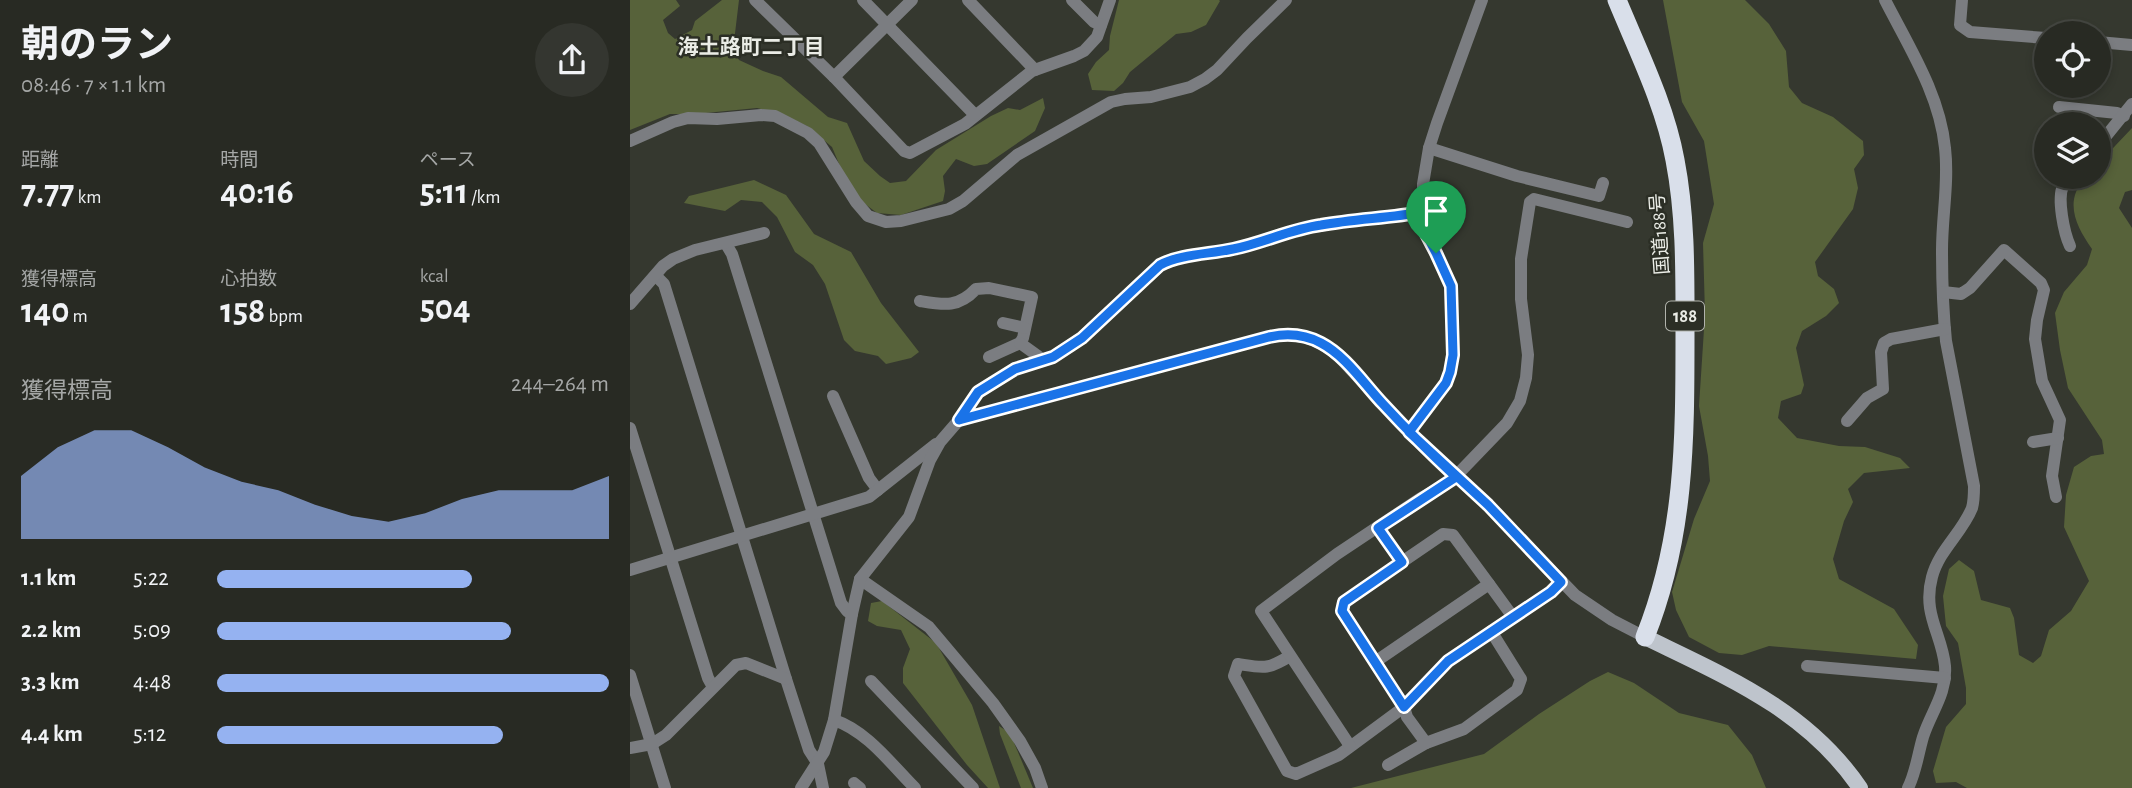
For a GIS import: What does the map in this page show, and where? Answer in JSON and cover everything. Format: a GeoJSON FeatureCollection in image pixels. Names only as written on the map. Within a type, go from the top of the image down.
{"type":"FeatureCollection","features":[{"type":"Feature","properties":{"kind":"highway","name":"国道188号"},"geometry":{"type":"LineString","coordinates":[[1617,0],[1660,107],[1675,159],[1685,260],[1682,483],[1673,546],[1658,605],[1644,637]]}},
{"type":"Feature","properties":{"kind":"main road"},"geometry":{"type":"LineString","coordinates":[[1644,637],[1750,689],[1779,707],[1812,732],[1839,760],[1860,788]]}},
{"type":"Feature","properties":{"kind":"street"},"geometry":{"type":"LineString","coordinates":[[755,0],[834,77],[904,151],[910,153],[965,124],[1035,70],[1084,51],[1097,37],[1110,0]]}},
{"type":"Feature","properties":{"kind":"street"},"geometry":{"type":"LineString","coordinates":[[863,0],[975,115]]}},
{"type":"Feature","properties":{"kind":"street"},"geometry":{"type":"LineString","coordinates":[[834,77],[912,0]]}},
{"type":"Feature","properties":{"kind":"street"},"geometry":{"type":"LineString","coordinates":[[968,0],[1035,70]]}},
{"type":"Feature","properties":{"kind":"street"},"geometry":{"type":"LineString","coordinates":[[1072,0],[1094,22],[1101,25]]}},
{"type":"Feature","properties":{"kind":"street"},"geometry":{"type":"LineString","coordinates":[[630,141],[688,118],[775,116],[808,132],[819,143],[856,202],[868,216],[886,222],[901,221],[949,209],[963,201],[1017,155],[1111,102],[1151,97],[1190,87],[1205,79],[1217,71],[1286,0]]}},
{"type":"Feature","properties":{"kind":"street"},"geometry":{"type":"LineString","coordinates":[[1409,432],[1446,383],[1453,355],[1451,286],[1426,234],[1423,184],[1429,148],[1482,0]]}},
{"type":"Feature","properties":{"kind":"street"},"geometry":{"type":"LineString","coordinates":[[1885,0],[1919,66],[1942,128],[1947,175],[1942,250],[1945,328],[1974,486],[1972,506],[1938,561],[1931,579],[1931,622],[1942,654],[1945,678],[1940,701],[1923,736],[1908,788]]}},
{"type":"Feature","properties":{"kind":"street"},"geometry":{"type":"LineString","coordinates":[[1962,0],[1960,25],[1970,32],[2034,37]]}},
{"type":"Feature","properties":{"kind":"street"},"geometry":{"type":"LineString","coordinates":[[2111,43],[2132,45]]}},
{"type":"Feature","properties":{"kind":"street"},"geometry":{"type":"LineString","coordinates":[[2111,131],[2132,104]]}},
{"type":"Feature","properties":{"kind":"street"},"geometry":{"type":"LineString","coordinates":[[2059,107],[2124,116]]}},
{"type":"Feature","properties":{"kind":"street"},"geometry":{"type":"LineString","coordinates":[[1429,148],[1517,176],[1599,196],[1603,183]]}},
{"type":"Feature","properties":{"kind":"street"},"geometry":{"type":"LineString","coordinates":[[2063,189],[2065,235],[2070,246]]}},
{"type":"Feature","properties":{"kind":"street"},"geometry":{"type":"LineString","coordinates":[[1350,746],[1261,611],[1337,554],[1456,477],[1507,423],[1520,401],[1526,378],[1528,355],[1521,299],[1521,259],[1530,202],[1534,199],[1627,222]]}},
{"type":"Feature","properties":{"kind":"street"},"geometry":{"type":"LineString","coordinates":[[801,788],[824,752],[834,720],[860,579],[909,517],[930,460],[940,442],[978,392],[1015,369],[1053,357],[1082,338],[1160,265],[1171,259],[1237,249],[1296,230],[1322,225],[1423,212]]}},
{"type":"Feature","properties":{"kind":"street"},"geometry":{"type":"LineString","coordinates":[[630,304],[673,259],[695,250],[764,233]]}},
{"type":"Feature","properties":{"kind":"street"},"geometry":{"type":"LineString","coordinates":[[726,244],[732,254],[841,603],[852,614]]}},
{"type":"Feature","properties":{"kind":"street"},"geometry":{"type":"LineString","coordinates":[[1943,292],[1961,294],[1970,288],[2004,250],[2041,283],[2044,290],[2035,339],[2042,381],[2060,420],[2052,476],[2056,497]]}},
{"type":"Feature","properties":{"kind":"street"},"geometry":{"type":"LineString","coordinates":[[656,276],[664,284],[786,679],[809,750],[818,764],[823,788]]}},
{"type":"Feature","properties":{"kind":"street"},"geometry":{"type":"LineString","coordinates":[[920,301],[951,304],[965,300],[976,289],[989,288],[1032,297],[1020,343],[989,357]]}},
{"type":"Feature","properties":{"kind":"street"},"geometry":{"type":"LineString","coordinates":[[1003,323],[1025,328]]}},
{"type":"Feature","properties":{"kind":"street"},"geometry":{"type":"LineString","coordinates":[[1847,421],[1867,398],[1883,388],[1881,352],[1884,343],[1891,339],[1945,328]]}},
{"type":"Feature","properties":{"kind":"street"},"geometry":{"type":"LineString","coordinates":[[959,420],[1269,337],[1291,335],[1312,339],[1332,350],[1409,432],[1488,505],[1575,595],[1644,637]]}},
{"type":"Feature","properties":{"kind":"street"},"geometry":{"type":"LineString","coordinates":[[1020,343],[1041,361]]}},
{"type":"Feature","properties":{"kind":"street"},"geometry":{"type":"LineString","coordinates":[[833,396],[869,478],[878,490]]}},
{"type":"Feature","properties":{"kind":"street"},"geometry":{"type":"LineString","coordinates":[[630,428],[713,687]]}},
{"type":"Feature","properties":{"kind":"street"},"geometry":{"type":"LineString","coordinates":[[2034,442],[2058,438]]}},
{"type":"Feature","properties":{"kind":"street"},"geometry":{"type":"LineString","coordinates":[[630,570],[869,497],[940,442]]}},
{"type":"Feature","properties":{"kind":"street"},"geometry":{"type":"LineString","coordinates":[[1378,528],[1402,562]]}},
{"type":"Feature","properties":{"kind":"street"},"geometry":{"type":"LineString","coordinates":[[1426,743],[1406,717],[1404,707],[1342,611],[1344,602],[1443,534],[1453,536],[1513,617]]}},
{"type":"Feature","properties":{"kind":"street"},"geometry":{"type":"LineString","coordinates":[[860,579],[929,627],[993,703],[1020,741],[1035,768],[1042,788]]}},
{"type":"Feature","properties":{"kind":"street"},"geometry":{"type":"LineString","coordinates":[[1290,656],[1264,668],[1238,664],[1234,676],[1287,771],[1296,774],[1339,755],[1404,707],[1438,669],[1551,592],[1561,582]]}},
{"type":"Feature","properties":{"kind":"street"},"geometry":{"type":"LineString","coordinates":[[1375,662],[1489,584]]}},
{"type":"Feature","properties":{"kind":"street"},"geometry":{"type":"LineString","coordinates":[[1388,765],[1426,743],[1464,729],[1517,690],[1521,679],[1491,631]]}},
{"type":"Feature","properties":{"kind":"street"},"geometry":{"type":"LineString","coordinates":[[630,748],[652,744],[666,735],[736,665],[746,663],[786,679]]}},
{"type":"Feature","properties":{"kind":"street"},"geometry":{"type":"LineString","coordinates":[[1807,666],[1945,678]]}},
{"type":"Feature","properties":{"kind":"street"},"geometry":{"type":"LineString","coordinates":[[630,675],[665,788]]}},
{"type":"Feature","properties":{"kind":"street"},"geometry":{"type":"LineString","coordinates":[[871,681],[972,788]]}},
{"type":"Feature","properties":{"kind":"street"},"geometry":{"type":"LineString","coordinates":[[834,720],[847,724],[862,734],[915,788]]}},
{"type":"Feature","properties":{"kind":"green space"},"geometry":{"type":"Polygon","coordinates":[[[630,0],[676,0],[680,6],[663,20],[668,33],[675,39],[692,30],[695,21],[722,0],[739,0],[733,50],[739,60],[781,77],[828,117],[847,123],[864,161],[890,183],[906,181],[936,150],[991,116],[1008,108],[1020,110],[1043,98],[1045,108],[1035,131],[987,164],[974,166],[956,159],[943,176],[943,201],[901,215],[877,213],[861,201],[842,171],[832,147],[807,126],[784,115],[757,108],[670,114],[630,130],[630,0]]]}},
{"type":"Feature","properties":{"kind":"green space"},"geometry":{"type":"Polygon","coordinates":[[[1119,0],[1220,1],[1206,25],[1191,32],[1176,34],[1130,72],[1114,91],[1092,90],[1088,74],[1109,50],[1119,0]]]}},
{"type":"Feature","properties":{"kind":"green space"},"geometry":{"type":"Polygon","coordinates":[[[1663,0],[1745,0],[1769,24],[1786,51],[1789,87],[1802,103],[1833,117],[1863,141],[1864,155],[1854,169],[1858,188],[1853,209],[1815,262],[1818,276],[1834,289],[1839,303],[1826,316],[1802,331],[1796,348],[1804,385],[1801,394],[1781,401],[1778,418],[1797,438],[1839,446],[1865,447],[1900,458],[1910,468],[1864,473],[1848,489],[1853,502],[1844,521],[1833,559],[1839,579],[1894,609],[1918,645],[1916,659],[1769,646],[1742,655],[1719,653],[1689,637],[1676,610],[1672,592],[1694,519],[1710,481],[1699,406],[1705,314],[1703,243],[1714,204],[1704,141],[1682,102],[1663,0]]]}},
{"type":"Feature","properties":{"kind":"green space"},"geometry":{"type":"Polygon","coordinates":[[[2132,128],[2132,190],[2125,192],[2119,208],[2132,228],[2132,788],[1967,788],[1956,782],[1936,783],[1933,771],[1946,727],[1966,704],[1958,643],[1946,626],[1943,596],[1949,569],[1959,560],[1974,571],[1981,600],[2010,608],[2019,655],[2033,663],[2041,656],[2049,630],[2071,611],[2089,581],[2064,527],[2066,495],[2074,467],[2091,456],[2104,454],[2102,440],[2068,388],[2055,313],[2064,292],[2087,265],[2092,249],[2074,213],[2075,195],[2078,189],[2111,189],[2111,150],[2132,128]]]}},
{"type":"Feature","properties":{"kind":"green space"},"geometry":{"type":"Polygon","coordinates":[[[754,180],[786,195],[814,234],[851,252],[881,303],[919,352],[911,358],[886,364],[878,356],[855,351],[844,340],[825,284],[813,265],[795,252],[777,217],[762,202],[741,200],[725,211],[684,203],[689,196],[754,180]]]}},
{"type":"Feature","properties":{"kind":"green space"},"geometry":{"type":"Polygon","coordinates":[[[882,601],[936,643],[972,705],[1000,788],[988,788],[903,683],[903,668],[910,649],[901,630],[877,626],[868,621],[871,603],[882,601]]]}},
{"type":"Feature","properties":{"kind":"green space"},"geometry":{"type":"Polygon","coordinates":[[[1608,672],[1634,683],[1679,713],[1728,725],[1752,755],[1766,788],[1351,788],[1484,754],[1539,714],[1608,672]]]}},
{"type":"Feature","properties":{"kind":"green space"},"geometry":{"type":"Polygon","coordinates":[[[999,726],[1010,733],[1033,788],[1021,788],[999,726]]]}},
{"type":"Feature","properties":{"kind":"district","name":"海土路町二丁目"},"geometry":{"type":"Point","coordinates":[751,47]}},
{"type":"Feature","properties":{"kind":"route"},"geometry":{"type":"LineString","coordinates":[[1436,253],[1426,234],[1423,212],[1322,225],[1296,230],[1237,249],[1171,259],[1160,265],[1082,338],[1053,357],[1015,369],[978,392],[959,420],[1269,337],[1302,336],[1323,344],[1332,350],[1409,432],[1426,449],[1456,477],[1378,528],[1402,562],[1344,602],[1342,611],[1404,707],[1448,661],[1551,592],[1561,582],[1488,505],[1409,432],[1446,383],[1453,355],[1451,286],[1436,253]]}}]}
